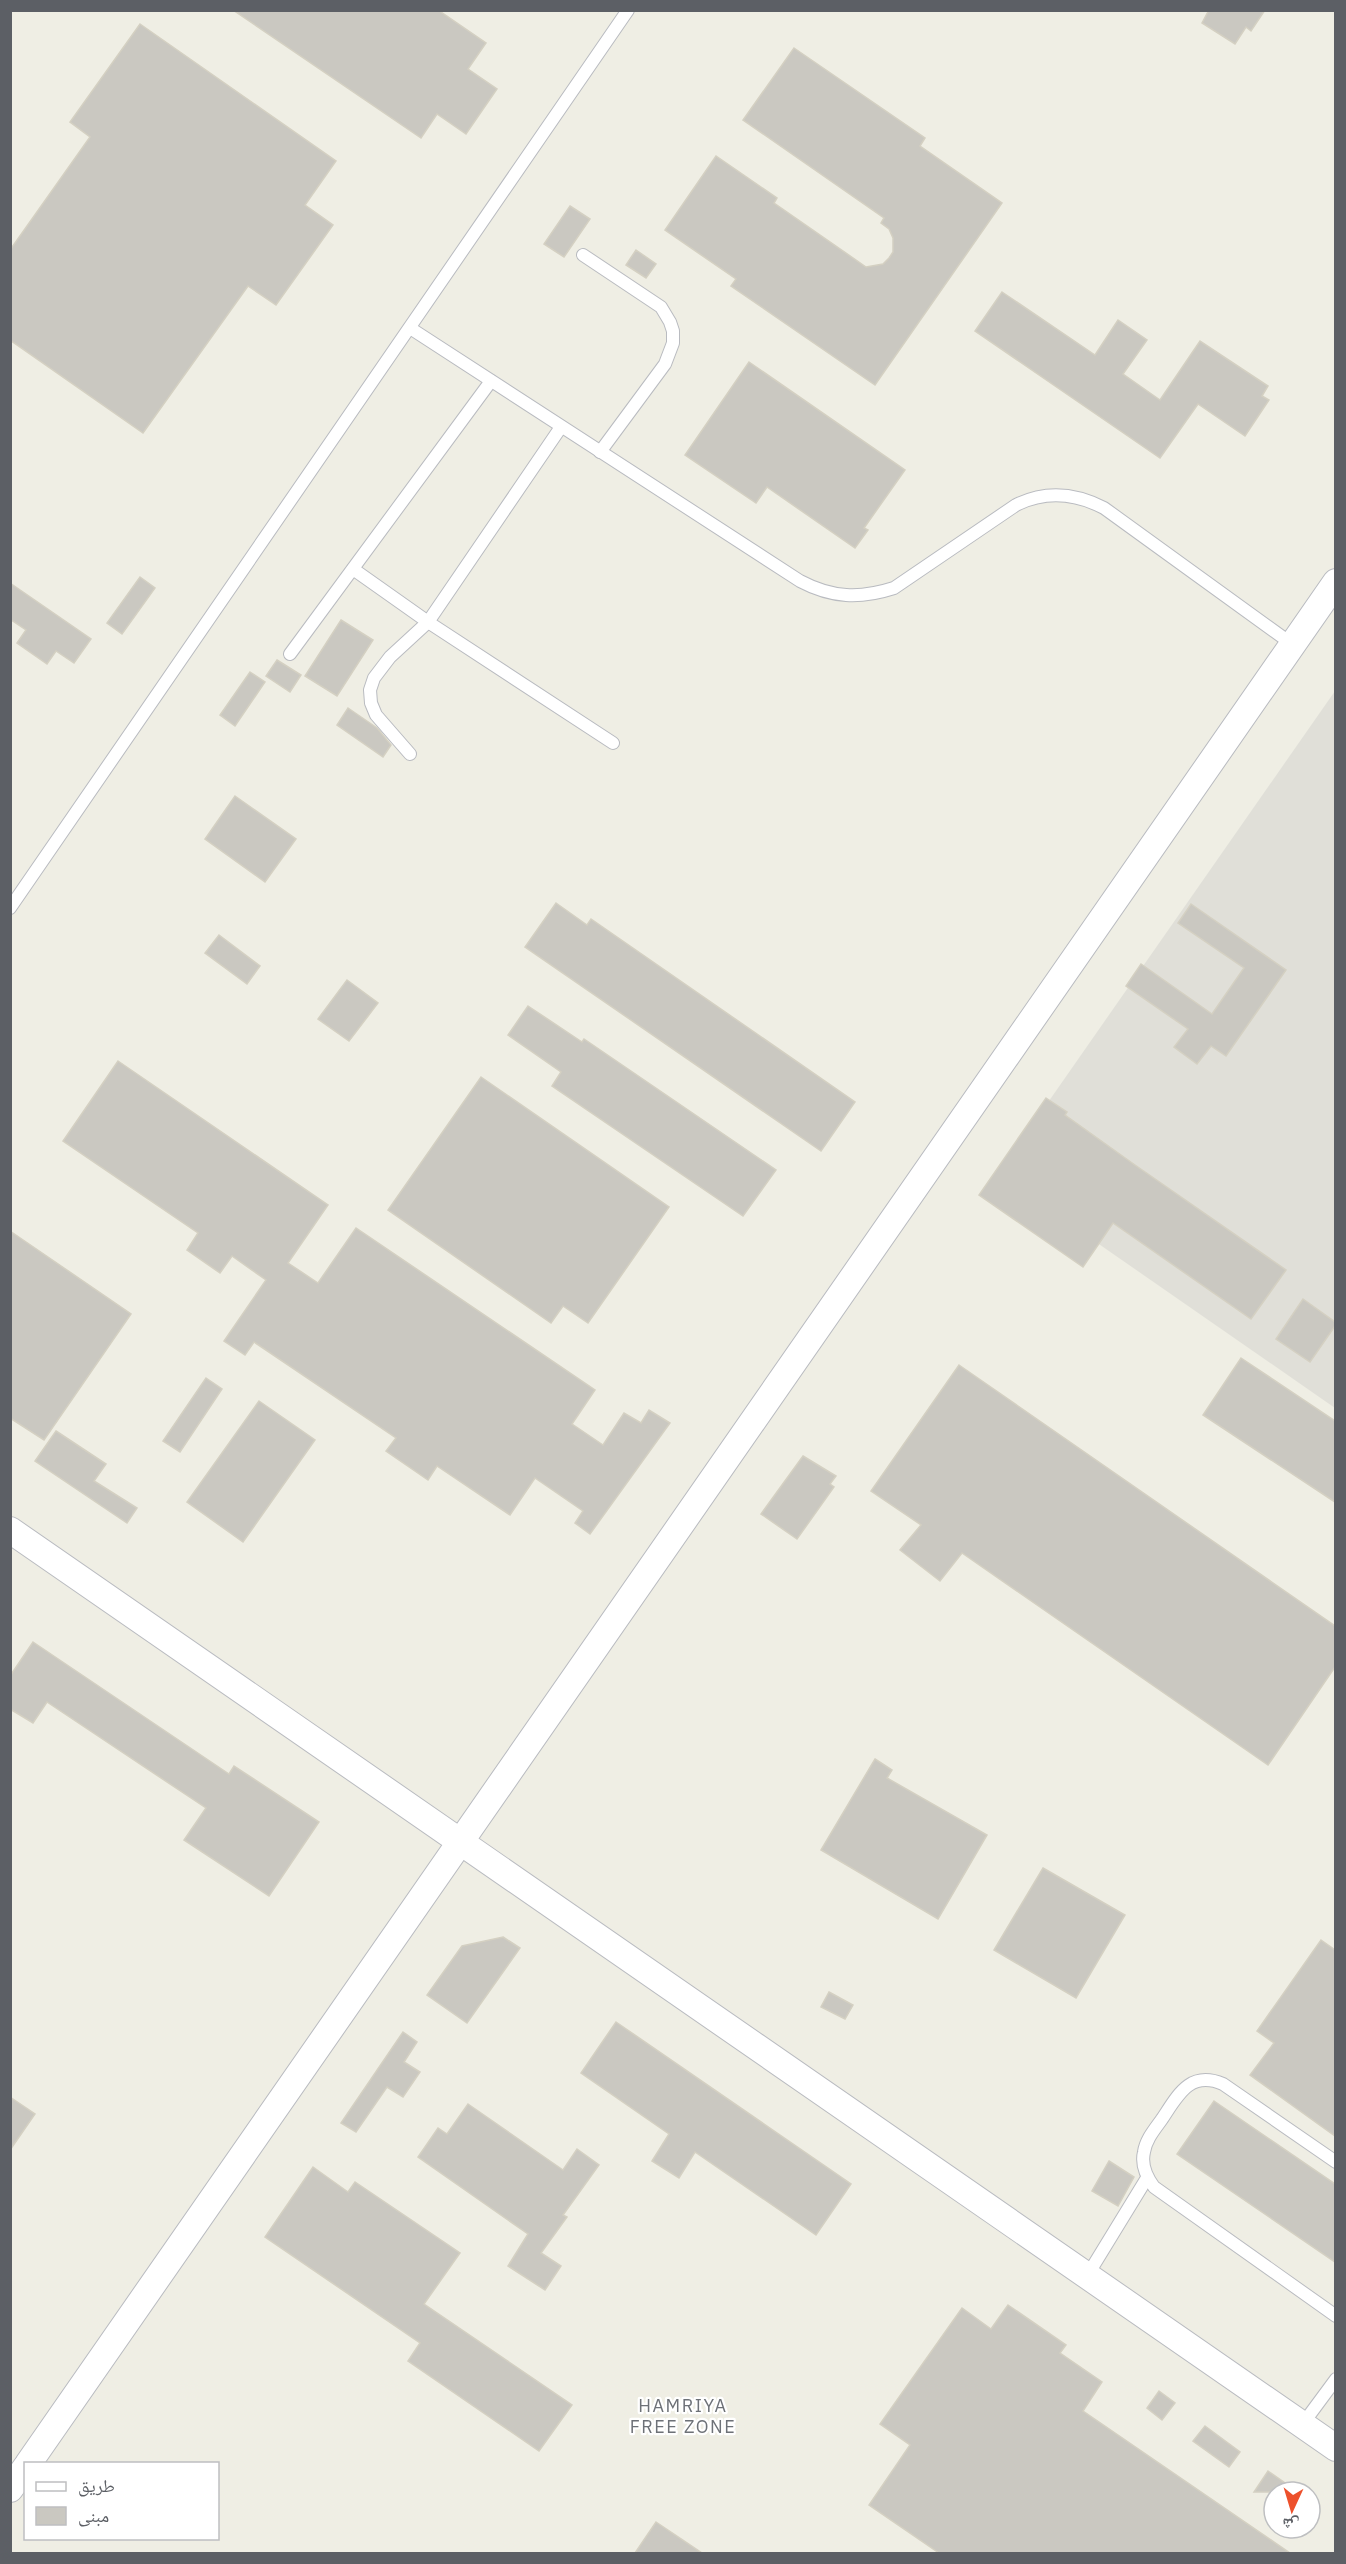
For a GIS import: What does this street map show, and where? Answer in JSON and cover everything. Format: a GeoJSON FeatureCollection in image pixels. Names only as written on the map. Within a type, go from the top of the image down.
{"type":"FeatureCollection","features":[{"type":"Feature","properties":{"kind":"street"},"geometry":{"type":"LineString","coordinates":[[29,2462],[1335,582]]}},
{"type":"Feature","properties":{"kind":"street"},"geometry":{"type":"LineString","coordinates":[[10,1530],[1335,2448]]}},
{"type":"Feature","properties":{"kind":"street"},"geometry":{"type":"LineString","coordinates":[[10,2489],[24,2470]]}},
{"type":"Feature","properties":{"kind":"lane"},"geometry":{"type":"LineString","coordinates":[[10,908],[628,10]]}},
{"type":"Feature","properties":{"kind":"lane"},"geometry":{"type":"LineString","coordinates":[[583,255],[660,307],[670,322],[673,343],[665,364],[600,452]]}},
{"type":"Feature","properties":{"kind":"lane"},"geometry":{"type":"LineString","coordinates":[[410,328],[800,581],[818,590],[836,595],[856,596],[876,594],[894,588],[1016,505],[1030,498],[1045,495],[1076,496],[1104,508],[1292,644]]}},
{"type":"Feature","properties":{"kind":"lane"},"geometry":{"type":"LineString","coordinates":[[290,654],[491,381]]}},
{"type":"Feature","properties":{"kind":"lane"},"geometry":{"type":"LineString","coordinates":[[410,754],[376,715],[370,703],[370,690],[374,678],[380,667],[428,622],[561,427]]}},
{"type":"Feature","properties":{"kind":"lane"},"geometry":{"type":"LineString","coordinates":[[353,569],[428,622],[613,743]]}},
{"type":"Feature","properties":{"kind":"lane"},"geometry":{"type":"LineString","coordinates":[[1335,2162],[1223,2084],[1202,2080],[1186,2086],[1180,2092],[1147,2142],[1144,2164],[1148,2178],[1163,2195],[1335,2316]]}},
{"type":"Feature","properties":{"kind":"lane"},"geometry":{"type":"LineString","coordinates":[[1087,2276],[1148,2178]]}},
{"type":"Feature","properties":{"kind":"lane"},"geometry":{"type":"LineString","coordinates":[[1302,2425],[1335,2379]]}},
{"type":"Feature","properties":{"kind":"shaded area"},"geometry":{"type":"Polygon","coordinates":[[[1335,691],[1335,1408],[998,1174],[1335,691]]]}},
{"type":"Feature","properties":{"kind":"building"},"geometry":{"type":"Polygon","coordinates":[[[233,10],[438,10],[486,43],[468,69],[497,89],[466,134],[437,114],[421,138],[233,10]]]}},
{"type":"Feature","properties":{"kind":"building"},"geometry":{"type":"Polygon","coordinates":[[[1209,10],[1265,10],[1251,31],[1246,27],[1235,44],[1202,23],[1209,10]]]}},
{"type":"Feature","properties":{"kind":"building"},"geometry":{"type":"Polygon","coordinates":[[[140,24],[336,161],[305,205],[333,225],[276,305],[248,286],[143,433],[10,340],[10,250],[90,137],[70,122],[140,24]]]}},
{"type":"Feature","properties":{"kind":"building"},"geometry":{"type":"Polygon","coordinates":[[[794,48],[925,138],[920,146],[1002,203],[875,385],[731,286],[736,279],[665,230],[716,156],[777,198],[774,203],[866,267],[883,264],[889,258],[893,252],[893,238],[889,229],[881,223],[884,218],[743,120],[794,48]]]}},
{"type":"Feature","properties":{"kind":"building"},"geometry":{"type":"Polygon","coordinates":[[[570,206],[590,219],[564,257],[544,244],[570,206]]]}},
{"type":"Feature","properties":{"kind":"building"},"geometry":{"type":"Polygon","coordinates":[[[636,250],[656,264],[646,278],[626,265],[636,250]]]}},
{"type":"Feature","properties":{"kind":"building"},"geometry":{"type":"Polygon","coordinates":[[[1002,292],[1095,355],[1118,320],[1147,340],[1123,374],[1160,400],[1200,341],[1268,386],[1262,396],[1269,400],[1245,436],[1198,404],[1160,458],[975,331],[1002,292]]]}},
{"type":"Feature","properties":{"kind":"building"},"geometry":{"type":"Polygon","coordinates":[[[749,362],[905,470],[864,528],[868,530],[855,548],[767,487],[756,503],[685,455],[749,362]]]}},
{"type":"Feature","properties":{"kind":"building"},"geometry":{"type":"Polygon","coordinates":[[[140,577],[155,588],[122,634],[107,623],[140,577]]]}},
{"type":"Feature","properties":{"kind":"building"},"geometry":{"type":"Polygon","coordinates":[[[10,583],[91,639],[74,663],[56,651],[47,664],[17,643],[26,630],[10,619],[10,583]]]}},
{"type":"Feature","properties":{"kind":"building"},"geometry":{"type":"Polygon","coordinates":[[[341,620],[373,640],[337,696],[305,676],[341,620]]]}},
{"type":"Feature","properties":{"kind":"building"},"geometry":{"type":"Polygon","coordinates":[[[277,660],[301,675],[290,692],[266,676],[277,660]]]}},
{"type":"Feature","properties":{"kind":"building"},"geometry":{"type":"Polygon","coordinates":[[[250,672],[265,682],[235,726],[220,715],[250,672]]]}},
{"type":"Feature","properties":{"kind":"building"},"geometry":{"type":"Polygon","coordinates":[[[348,708],[377,728],[391,745],[383,757],[337,725],[348,708]]]}},
{"type":"Feature","properties":{"kind":"building"},"geometry":{"type":"Polygon","coordinates":[[[235,796],[296,839],[265,882],[205,839],[235,796]]]}},
{"type":"Feature","properties":{"kind":"building"},"geometry":{"type":"Polygon","coordinates":[[[556,903],[587,925],[591,919],[855,1102],[821,1151],[525,947],[556,903]]]}},
{"type":"Feature","properties":{"kind":"building"},"geometry":{"type":"Polygon","coordinates":[[[1191,904],[1286,970],[1226,1056],[1211,1046],[1197,1064],[1174,1047],[1188,1029],[1126,986],[1141,964],[1212,1014],[1244,968],[1178,923],[1191,904]]]}},
{"type":"Feature","properties":{"kind":"building"},"geometry":{"type":"Polygon","coordinates":[[[219,935],[260,966],[247,984],[205,953],[219,935]]]}},
{"type":"Feature","properties":{"kind":"building"},"geometry":{"type":"Polygon","coordinates":[[[347,980],[378,1003],[349,1041],[318,1019],[347,980]]]}},
{"type":"Feature","properties":{"kind":"building"},"geometry":{"type":"Polygon","coordinates":[[[528,1006],[582,1042],[584,1039],[776,1170],[743,1216],[552,1086],[561,1072],[508,1035],[528,1006]]]}},
{"type":"Feature","properties":{"kind":"building"},"geometry":{"type":"Polygon","coordinates":[[[118,1061],[328,1205],[288,1263],[318,1283],[356,1228],[595,1390],[572,1424],[603,1445],[624,1413],[641,1423],[649,1410],[670,1423],[590,1534],[575,1523],[583,1511],[535,1478],[510,1515],[437,1466],[428,1480],[386,1451],[396,1438],[254,1342],[245,1355],[224,1341],[266,1280],[232,1256],[220,1273],[187,1250],[198,1233],[63,1141],[118,1061]]]}},
{"type":"Feature","properties":{"kind":"building"},"geometry":{"type":"Polygon","coordinates":[[[481,1077],[669,1207],[588,1323],[563,1306],[551,1323],[388,1210],[481,1077]]]}},
{"type":"Feature","properties":{"kind":"building"},"geometry":{"type":"Polygon","coordinates":[[[1046,1098],[1067,1112],[1065,1115],[1286,1270],[1251,1319],[1113,1223],[1083,1267],[979,1195],[1046,1098]]]}},
{"type":"Feature","properties":{"kind":"building"},"geometry":{"type":"Polygon","coordinates":[[[10,1231],[131,1314],[44,1440],[10,1418],[10,1231]]]}},
{"type":"Feature","properties":{"kind":"building"},"geometry":{"type":"Polygon","coordinates":[[[1303,1299],[1335,1322],[1335,1326],[1310,1362],[1276,1339],[1303,1299]]]}},
{"type":"Feature","properties":{"kind":"building"},"geometry":{"type":"Polygon","coordinates":[[[1241,1358],[1335,1421],[1335,1502],[1203,1415],[1241,1358]]]}},
{"type":"Feature","properties":{"kind":"building"},"geometry":{"type":"Polygon","coordinates":[[[959,1365],[1335,1626],[1335,1667],[1268,1765],[962,1553],[940,1581],[900,1550],[921,1525],[871,1491],[959,1365]]]}},
{"type":"Feature","properties":{"kind":"building"},"geometry":{"type":"Polygon","coordinates":[[[206,1378],[222,1389],[180,1452],[163,1441],[206,1378]]]}},
{"type":"Feature","properties":{"kind":"building"},"geometry":{"type":"Polygon","coordinates":[[[259,1401],[315,1440],[243,1542],[187,1502],[259,1401]]]}},
{"type":"Feature","properties":{"kind":"building"},"geometry":{"type":"Polygon","coordinates":[[[56,1431],[106,1464],[94,1481],[137,1508],[127,1523],[35,1461],[56,1431]]]}},
{"type":"Feature","properties":{"kind":"building"},"geometry":{"type":"Polygon","coordinates":[[[803,1456],[836,1476],[830,1484],[834,1487],[797,1539],[761,1514],[803,1456]]]}},
{"type":"Feature","properties":{"kind":"building"},"geometry":{"type":"Polygon","coordinates":[[[33,1642],[229,1774],[234,1766],[319,1822],[269,1896],[184,1840],[206,1808],[47,1702],[33,1723],[10,1709],[10,1676],[33,1642]]]}},
{"type":"Feature","properties":{"kind":"building"},"geometry":{"type":"Polygon","coordinates":[[[875,1759],[892,1770],[887,1778],[987,1835],[938,1919],[821,1850],[875,1759]]]}},
{"type":"Feature","properties":{"kind":"building"},"geometry":{"type":"Polygon","coordinates":[[[1043,1868],[1125,1915],[1076,1998],[994,1950],[1043,1868]]]}},
{"type":"Feature","properties":{"kind":"building"},"geometry":{"type":"Polygon","coordinates":[[[503,1937],[520,1948],[467,2023],[427,1995],[462,1946],[503,1937]]]}},
{"type":"Feature","properties":{"kind":"building"},"geometry":{"type":"Polygon","coordinates":[[[1321,1940],[1335,1950],[1335,2136],[1250,2075],[1274,2043],[1257,2031],[1321,1940]]]}},
{"type":"Feature","properties":{"kind":"building"},"geometry":{"type":"Polygon","coordinates":[[[829,1992],[853,2005],[845,2019],[821,2007],[829,1992]]]}},
{"type":"Feature","properties":{"kind":"building"},"geometry":{"type":"Polygon","coordinates":[[[616,2022],[851,2184],[816,2235],[695,2152],[679,2178],[652,2161],[669,2134],[581,2073],[616,2022]]]}},
{"type":"Feature","properties":{"kind":"building"},"geometry":{"type":"Polygon","coordinates":[[[403,2032],[417,2042],[404,2062],[420,2072],[403,2097],[387,2087],[356,2132],[341,2123],[403,2032]]]}},
{"type":"Feature","properties":{"kind":"building"},"geometry":{"type":"Polygon","coordinates":[[[10,2097],[35,2114],[10,2150],[10,2097]]]}},
{"type":"Feature","properties":{"kind":"building"},"geometry":{"type":"Polygon","coordinates":[[[1214,2101],[1335,2184],[1335,2262],[1177,2154],[1214,2101]]]}},
{"type":"Feature","properties":{"kind":"building"},"geometry":{"type":"Polygon","coordinates":[[[468,2104],[563,2170],[577,2149],[599,2165],[563,2215],[567,2217],[541,2253],[561,2266],[545,2290],[508,2266],[528,2234],[418,2157],[438,2128],[447,2134],[468,2104]]]}},
{"type":"Feature","properties":{"kind":"building"},"geometry":{"type":"Polygon","coordinates":[[[1109,2161],[1134,2177],[1118,2206],[1092,2191],[1109,2161]]]}},
{"type":"Feature","properties":{"kind":"building"},"geometry":{"type":"Polygon","coordinates":[[[313,2167],[348,2192],[355,2182],[460,2253],[424,2304],[572,2405],[539,2451],[408,2361],[420,2343],[265,2237],[313,2167]]]}},
{"type":"Feature","properties":{"kind":"building"},"geometry":{"type":"Polygon","coordinates":[[[1008,2305],[1066,2345],[1060,2353],[1102,2382],[1083,2411],[1262,2534],[1262,2540],[1271,2540],[1290,2553],[939,2553],[869,2505],[910,2445],[880,2424],[962,2308],[991,2329],[1008,2305]]]}},
{"type":"Feature","properties":{"kind":"building"},"geometry":{"type":"Polygon","coordinates":[[[1159,2391],[1175,2403],[1162,2420],[1147,2408],[1159,2391]]]}},
{"type":"Feature","properties":{"kind":"building"},"geometry":{"type":"Polygon","coordinates":[[[1205,2426],[1240,2452],[1229,2467],[1193,2441],[1205,2426]]]}},
{"type":"Feature","properties":{"kind":"building"},"geometry":{"type":"Polygon","coordinates":[[[1268,2471],[1281,2480],[1262,2480],[1268,2471]]]}},
{"type":"Feature","properties":{"kind":"building"},"geometry":{"type":"Polygon","coordinates":[[[1262,2480],[1262,2492],[1254,2492],[1262,2480]]]}},
{"type":"Feature","properties":{"kind":"building"},"geometry":{"type":"Polygon","coordinates":[[[656,2522],[702,2553],[635,2553],[656,2522]]]}},
{"type":"Feature","properties":{"kind":"district","name":"HAMRIYA FREE ZONE"},"geometry":{"type":"Point","coordinates":[683,2416]}}]}
